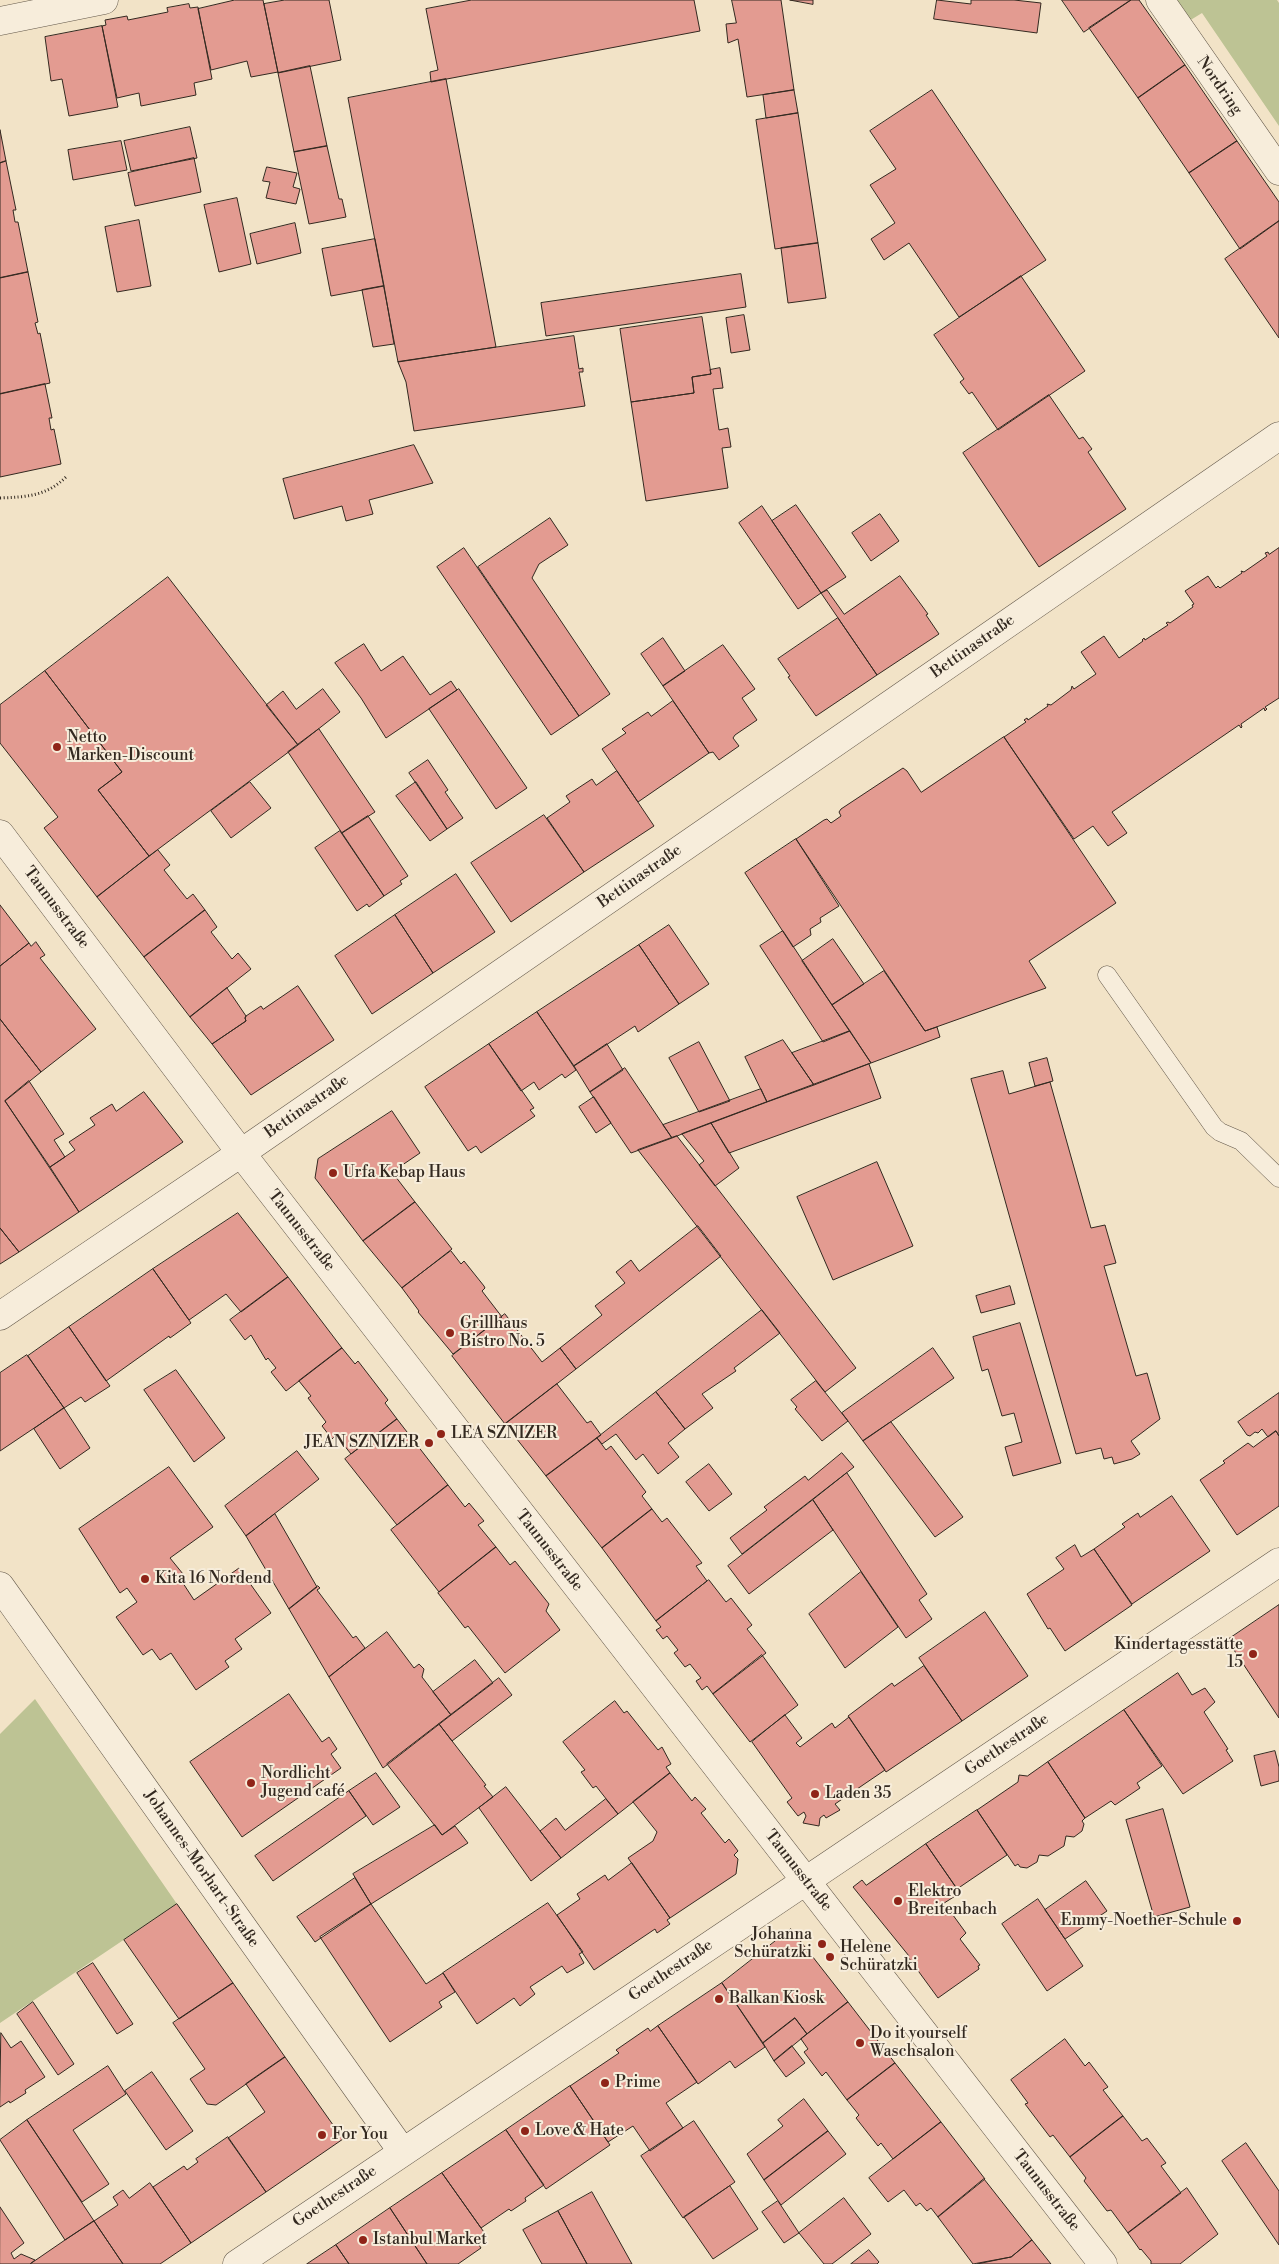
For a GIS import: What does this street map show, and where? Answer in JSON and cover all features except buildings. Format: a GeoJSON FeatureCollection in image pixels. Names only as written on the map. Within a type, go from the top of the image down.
{"type":"FeatureCollection","features":[{"type":"Feature","properties":{"kind":"street"},"geometry":{"type":"LineString","coordinates":[[0,22],[100,0]]}},
{"type":"Feature","properties":{"kind":"street","name":"Nordring"},"geometry":{"type":"LineString","coordinates":[[1160,0],[1279,171]]}},
{"type":"Feature","properties":{"kind":"street","name":"Bettinastraße"},"geometry":{"type":"LineString","coordinates":[[0,1316],[241,1153],[1279,436]]}},
{"type":"Feature","properties":{"kind":"street","name":"Taunusstraße"},"geometry":{"type":"LineString","coordinates":[[0,834],[241,1153],[1103,2264]]}},
{"type":"Feature","properties":{"kind":"street","name":"Goethestraße"},"geometry":{"type":"LineString","coordinates":[[237,2264],[402,2151],[1279,1562]]}},
{"type":"Feature","properties":{"kind":"street","name":"Johannes-Morhart-Straße"},"geometry":{"type":"LineString","coordinates":[[0,1586],[402,2151]]}},
{"type":"Feature","properties":{"kind":"lane"},"geometry":{"type":"LineString","coordinates":[[1107,975],[1214,1127],[1220,1132],[1240,1141],[1279,1178]]}},
{"type":"Feature","properties":{"kind":"path"},"geometry":{"type":"LineString","coordinates":[[0,498],[29,497],[45,493],[57,486],[67,476]]}},
{"type":"Feature","properties":{"kind":"green space"},"geometry":{"type":"Polygon","coordinates":[[[1175,0],[1277,0],[1279,3],[1279,126],[1202,13],[1189,21],[1175,0]]]}},
{"type":"Feature","properties":{"kind":"green space"},"geometry":{"type":"Polygon","coordinates":[[[35,1699],[177,1904],[0,2023],[0,1734],[35,1699]]]}},
{"type":"Feature","properties":{"kind":"place","name":"Netto Marken-Discount"},"geometry":{"type":"Point","coordinates":[57,747]}},
{"type":"Feature","properties":{"kind":"place","name":"Urfa Kebap Haus"},"geometry":{"type":"Point","coordinates":[333,1173]}},
{"type":"Feature","properties":{"kind":"place","name":"Grillhaus Bistro No. 5"},"geometry":{"type":"Point","coordinates":[450,1333]}},
{"type":"Feature","properties":{"kind":"place","name":"LEA SZNIZER"},"geometry":{"type":"Point","coordinates":[441,1434]}},
{"type":"Feature","properties":{"kind":"place","name":"JEAN SZNIZER"},"geometry":{"type":"Point","coordinates":[429,1443]}},
{"type":"Feature","properties":{"kind":"place","name":"Kita 16 Nordend"},"geometry":{"type":"Point","coordinates":[145,1579]}},
{"type":"Feature","properties":{"kind":"place","name":"Kindertagesstätte 15"},"geometry":{"type":"Point","coordinates":[1253,1654]}},
{"type":"Feature","properties":{"kind":"place","name":"Nordlicht Jugend café"},"geometry":{"type":"Point","coordinates":[251,1783]}},
{"type":"Feature","properties":{"kind":"place","name":"Laden 35"},"geometry":{"type":"Point","coordinates":[815,1794]}},
{"type":"Feature","properties":{"kind":"place","name":"Elektro Breitenbach"},"geometry":{"type":"Point","coordinates":[898,1901]}},
{"type":"Feature","properties":{"kind":"place","name":"Emmy-Noether-Schule"},"geometry":{"type":"Point","coordinates":[1237,1921]}},
{"type":"Feature","properties":{"kind":"place","name":"Johanna Schüratzki"},"geometry":{"type":"Point","coordinates":[822,1944]}},
{"type":"Feature","properties":{"kind":"place","name":"Helene Schüratzki"},"geometry":{"type":"Point","coordinates":[830,1957]}},
{"type":"Feature","properties":{"kind":"place","name":"Balkan Kiosk"},"geometry":{"type":"Point","coordinates":[719,1999]}},
{"type":"Feature","properties":{"kind":"place","name":"Do it yourself Waschsalon"},"geometry":{"type":"Point","coordinates":[860,2043]}},
{"type":"Feature","properties":{"kind":"place","name":"Prime"},"geometry":{"type":"Point","coordinates":[605,2083]}},
{"type":"Feature","properties":{"kind":"place","name":"Love & Hate"},"geometry":{"type":"Point","coordinates":[525,2131]}},
{"type":"Feature","properties":{"kind":"place","name":"For You"},"geometry":{"type":"Point","coordinates":[322,2135]}},
{"type":"Feature","properties":{"kind":"place","name":"Istanbul Market"},"geometry":{"type":"Point","coordinates":[363,2240]}}]}
